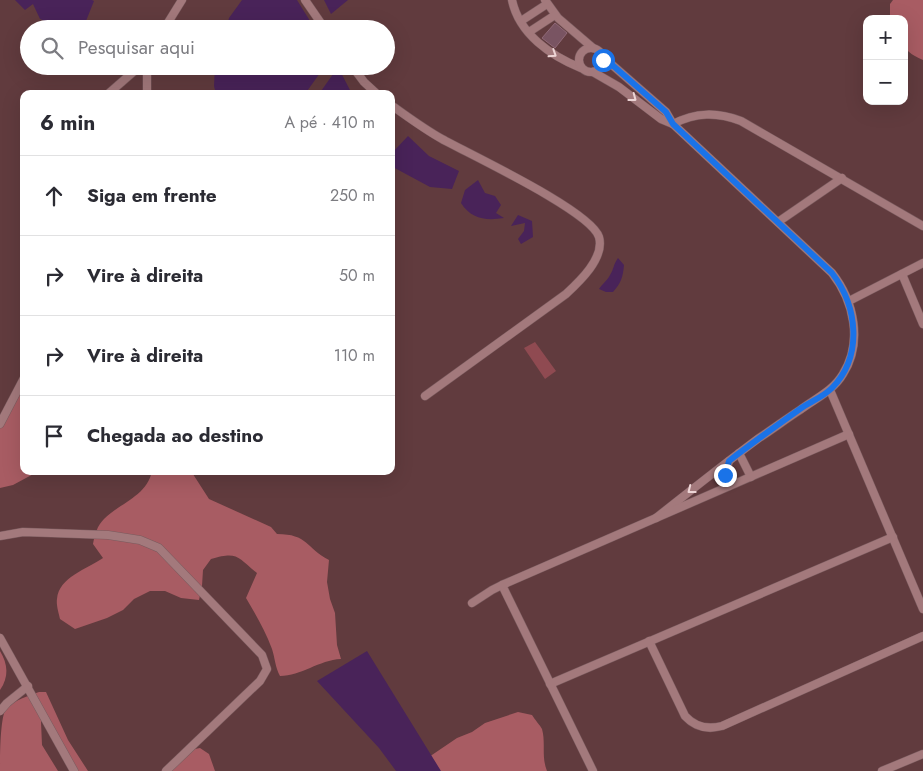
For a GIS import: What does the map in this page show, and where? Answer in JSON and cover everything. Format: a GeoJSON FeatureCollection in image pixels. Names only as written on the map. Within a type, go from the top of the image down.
{"type":"FeatureCollection","features":[{"type":"Feature","properties":{"kind":"street"},"geometry":{"type":"LineString","coordinates":[[170,20],[182,0]]}},
{"type":"Feature","properties":{"kind":"street"},"geometry":{"type":"LineString","coordinates":[[305,0],[319,20]]}},
{"type":"Feature","properties":{"kind":"street"},"geometry":{"type":"LineString","coordinates":[[512,0],[521,21],[529,32],[555,56],[585,71],[593,72],[619,87],[661,119],[673,124]]}},
{"type":"Feature","properties":{"kind":"street"},"geometry":{"type":"LineString","coordinates":[[521,21],[546,2],[555,15],[593,48],[597,49],[602,56],[666,112],[673,124],[832,273],[839,282],[848,301],[853,322],[854,338],[851,354],[844,374],[830,390],[739,453],[656,518]]}},
{"type":"Feature","properties":{"kind":"street"},"geometry":{"type":"LineString","coordinates":[[529,32],[555,15]]}},
{"type":"Feature","properties":{"kind":"street"},"geometry":{"type":"LineString","coordinates":[[581,68],[578,60],[581,52],[588,48],[593,48]]}},
{"type":"Feature","properties":{"kind":"street"},"geometry":{"type":"LineString","coordinates":[[593,72],[600,68],[602,56]]}},
{"type":"Feature","properties":{"kind":"street"},"geometry":{"type":"LineString","coordinates":[[113,90],[130,75]]}},
{"type":"Feature","properties":{"kind":"street"},"geometry":{"type":"LineString","coordinates":[[147,75],[147,90]]}},
{"type":"Feature","properties":{"kind":"street"},"geometry":{"type":"LineString","coordinates":[[359,75],[373,90]]}},
{"type":"Feature","properties":{"kind":"street"},"geometry":{"type":"LineString","coordinates":[[395,108],[444,140],[563,204],[593,227],[600,246],[586,275],[566,294],[425,396]]}},
{"type":"Feature","properties":{"kind":"street"},"geometry":{"type":"LineString","coordinates":[[673,124],[682,119],[697,115],[714,114],[732,118],[842,178],[923,226]]}},
{"type":"Feature","properties":{"kind":"street"},"geometry":{"type":"LineString","coordinates":[[778,222],[842,178]]}},
{"type":"Feature","properties":{"kind":"street"},"geometry":{"type":"LineString","coordinates":[[848,301],[923,263]]}},
{"type":"Feature","properties":{"kind":"street"},"geometry":{"type":"LineString","coordinates":[[902,274],[923,324]]}},
{"type":"Feature","properties":{"kind":"street"},"geometry":{"type":"LineString","coordinates":[[0,424],[20,386]]}},
{"type":"Feature","properties":{"kind":"street"},"geometry":{"type":"LineString","coordinates":[[830,390],[923,609]]}},
{"type":"Feature","properties":{"kind":"street"},"geometry":{"type":"LineString","coordinates":[[472,603],[502,585],[849,434]]}},
{"type":"Feature","properties":{"kind":"street"},"geometry":{"type":"LineString","coordinates":[[739,453],[751,477]]}},
{"type":"Feature","properties":{"kind":"street"},"geometry":{"type":"LineString","coordinates":[[729,461],[725,475],[729,486]]}},
{"type":"Feature","properties":{"kind":"street"},"geometry":{"type":"LineString","coordinates":[[0,536],[23,532],[108,535],[140,540],[159,548],[262,655],[267,669],[260,682],[166,771]]}},
{"type":"Feature","properties":{"kind":"street"},"geometry":{"type":"LineString","coordinates":[[550,684],[893,537]]}},
{"type":"Feature","properties":{"kind":"street"},"geometry":{"type":"LineString","coordinates":[[502,585],[593,771]]}},
{"type":"Feature","properties":{"kind":"street"},"geometry":{"type":"LineString","coordinates":[[649,641],[684,716],[693,724],[709,728],[722,726],[923,636]]}},
{"type":"Feature","properties":{"kind":"street"},"geometry":{"type":"LineString","coordinates":[[0,638],[74,771]]}},
{"type":"Feature","properties":{"kind":"street"},"geometry":{"type":"LineString","coordinates":[[0,711],[28,686]]}},
{"type":"Feature","properties":{"kind":"street"},"geometry":{"type":"LineString","coordinates":[[882,771],[923,754]]}},
{"type":"Feature","properties":{"kind":"shaded area"},"geometry":{"type":"Polygon","coordinates":[[[15,0],[94,1],[86,20],[43,20],[40,19],[33,4],[25,10],[15,0]]]}},
{"type":"Feature","properties":{"kind":"shaded area"},"geometry":{"type":"Polygon","coordinates":[[[242,0],[297,0],[309,20],[228,20],[242,0]]]}},
{"type":"Feature","properties":{"kind":"shaded area"},"geometry":{"type":"Polygon","coordinates":[[[324,0],[348,0],[331,14],[324,0]]]}},
{"type":"Feature","properties":{"kind":"shaded area"},"geometry":{"type":"Polygon","coordinates":[[[893,0],[923,0],[923,60],[908,51],[908,15],[890,15],[890,4],[893,0]]]}},
{"type":"Feature","properties":{"kind":"shaded area"},"geometry":{"type":"Polygon","coordinates":[[[215,75],[319,75],[308,90],[215,90],[215,75]]]}},
{"type":"Feature","properties":{"kind":"shaded area"},"geometry":{"type":"Polygon","coordinates":[[[332,75],[342,75],[350,90],[322,90],[332,75]]]}},
{"type":"Feature","properties":{"kind":"shaded area"},"geometry":{"type":"Polygon","coordinates":[[[408,136],[429,156],[459,171],[452,189],[430,187],[395,168],[395,150],[408,136]]]}},
{"type":"Feature","properties":{"kind":"shaded area"},"geometry":{"type":"Polygon","coordinates":[[[478,180],[485,193],[495,196],[501,205],[496,213],[504,218],[485,219],[474,216],[461,203],[465,190],[478,180]]]}},
{"type":"Feature","properties":{"kind":"shaded area"},"geometry":{"type":"Polygon","coordinates":[[[518,215],[532,221],[533,237],[521,244],[518,239],[524,231],[525,223],[511,226],[518,215]]]}},
{"type":"Feature","properties":{"kind":"shaded area"},"geometry":{"type":"Polygon","coordinates":[[[618,258],[624,265],[618,286],[613,292],[599,289],[609,277],[618,258]]]}},
{"type":"Feature","properties":{"kind":"shaded area"},"geometry":{"type":"Polygon","coordinates":[[[535,342],[556,371],[545,379],[524,348],[535,342]]]}},
{"type":"Feature","properties":{"kind":"shaded area"},"geometry":{"type":"Polygon","coordinates":[[[20,390],[20,475],[32,475],[13,485],[0,488],[0,428],[20,390]]]}},
{"type":"Feature","properties":{"kind":"shaded area"},"geometry":{"type":"Polygon","coordinates":[[[151,475],[194,475],[209,499],[271,527],[277,534],[295,536],[301,539],[329,560],[327,582],[335,613],[337,645],[341,659],[280,676],[266,635],[246,598],[257,573],[241,559],[232,556],[211,559],[203,570],[199,600],[181,598],[165,591],[150,591],[134,599],[123,610],[107,618],[75,629],[60,619],[57,601],[59,591],[63,585],[75,574],[103,558],[93,544],[100,524],[110,513],[139,493],[151,475]]]}},
{"type":"Feature","properties":{"kind":"shaded area"},"geometry":{"type":"Polygon","coordinates":[[[0,651],[5,661],[6,675],[0,690],[0,651]]]}},
{"type":"Feature","properties":{"kind":"shaded area"},"geometry":{"type":"Polygon","coordinates":[[[367,651],[441,771],[396,771],[379,748],[317,681],[367,651]]]}},
{"type":"Feature","properties":{"kind":"shaded area"},"geometry":{"type":"Polygon","coordinates":[[[39,692],[46,692],[68,740],[88,771],[78,771],[54,728],[44,717],[41,722],[42,745],[58,771],[0,771],[1,729],[6,708],[17,700],[39,692]]]}},
{"type":"Feature","properties":{"kind":"shaded area"},"geometry":{"type":"Polygon","coordinates":[[[518,712],[532,715],[542,729],[544,760],[547,771],[415,771],[426,759],[457,738],[472,732],[485,723],[518,712]]]}},
{"type":"Feature","properties":{"kind":"shaded area"},"geometry":{"type":"Polygon","coordinates":[[[200,748],[209,754],[215,771],[162,771],[185,754],[200,748]]]}},
{"type":"Feature","properties":{"kind":"building"},"geometry":{"type":"Polygon","coordinates":[[[555,23],[567,33],[555,48],[542,38],[555,23]]]}},
{"type":"Feature","properties":{"kind":"route"},"geometry":{"type":"LineString","coordinates":[[603,60],[602,56],[666,112],[673,124],[832,273],[844,291],[852,311],[853,343],[844,374],[830,390],[729,461],[725,475]]}}]}
